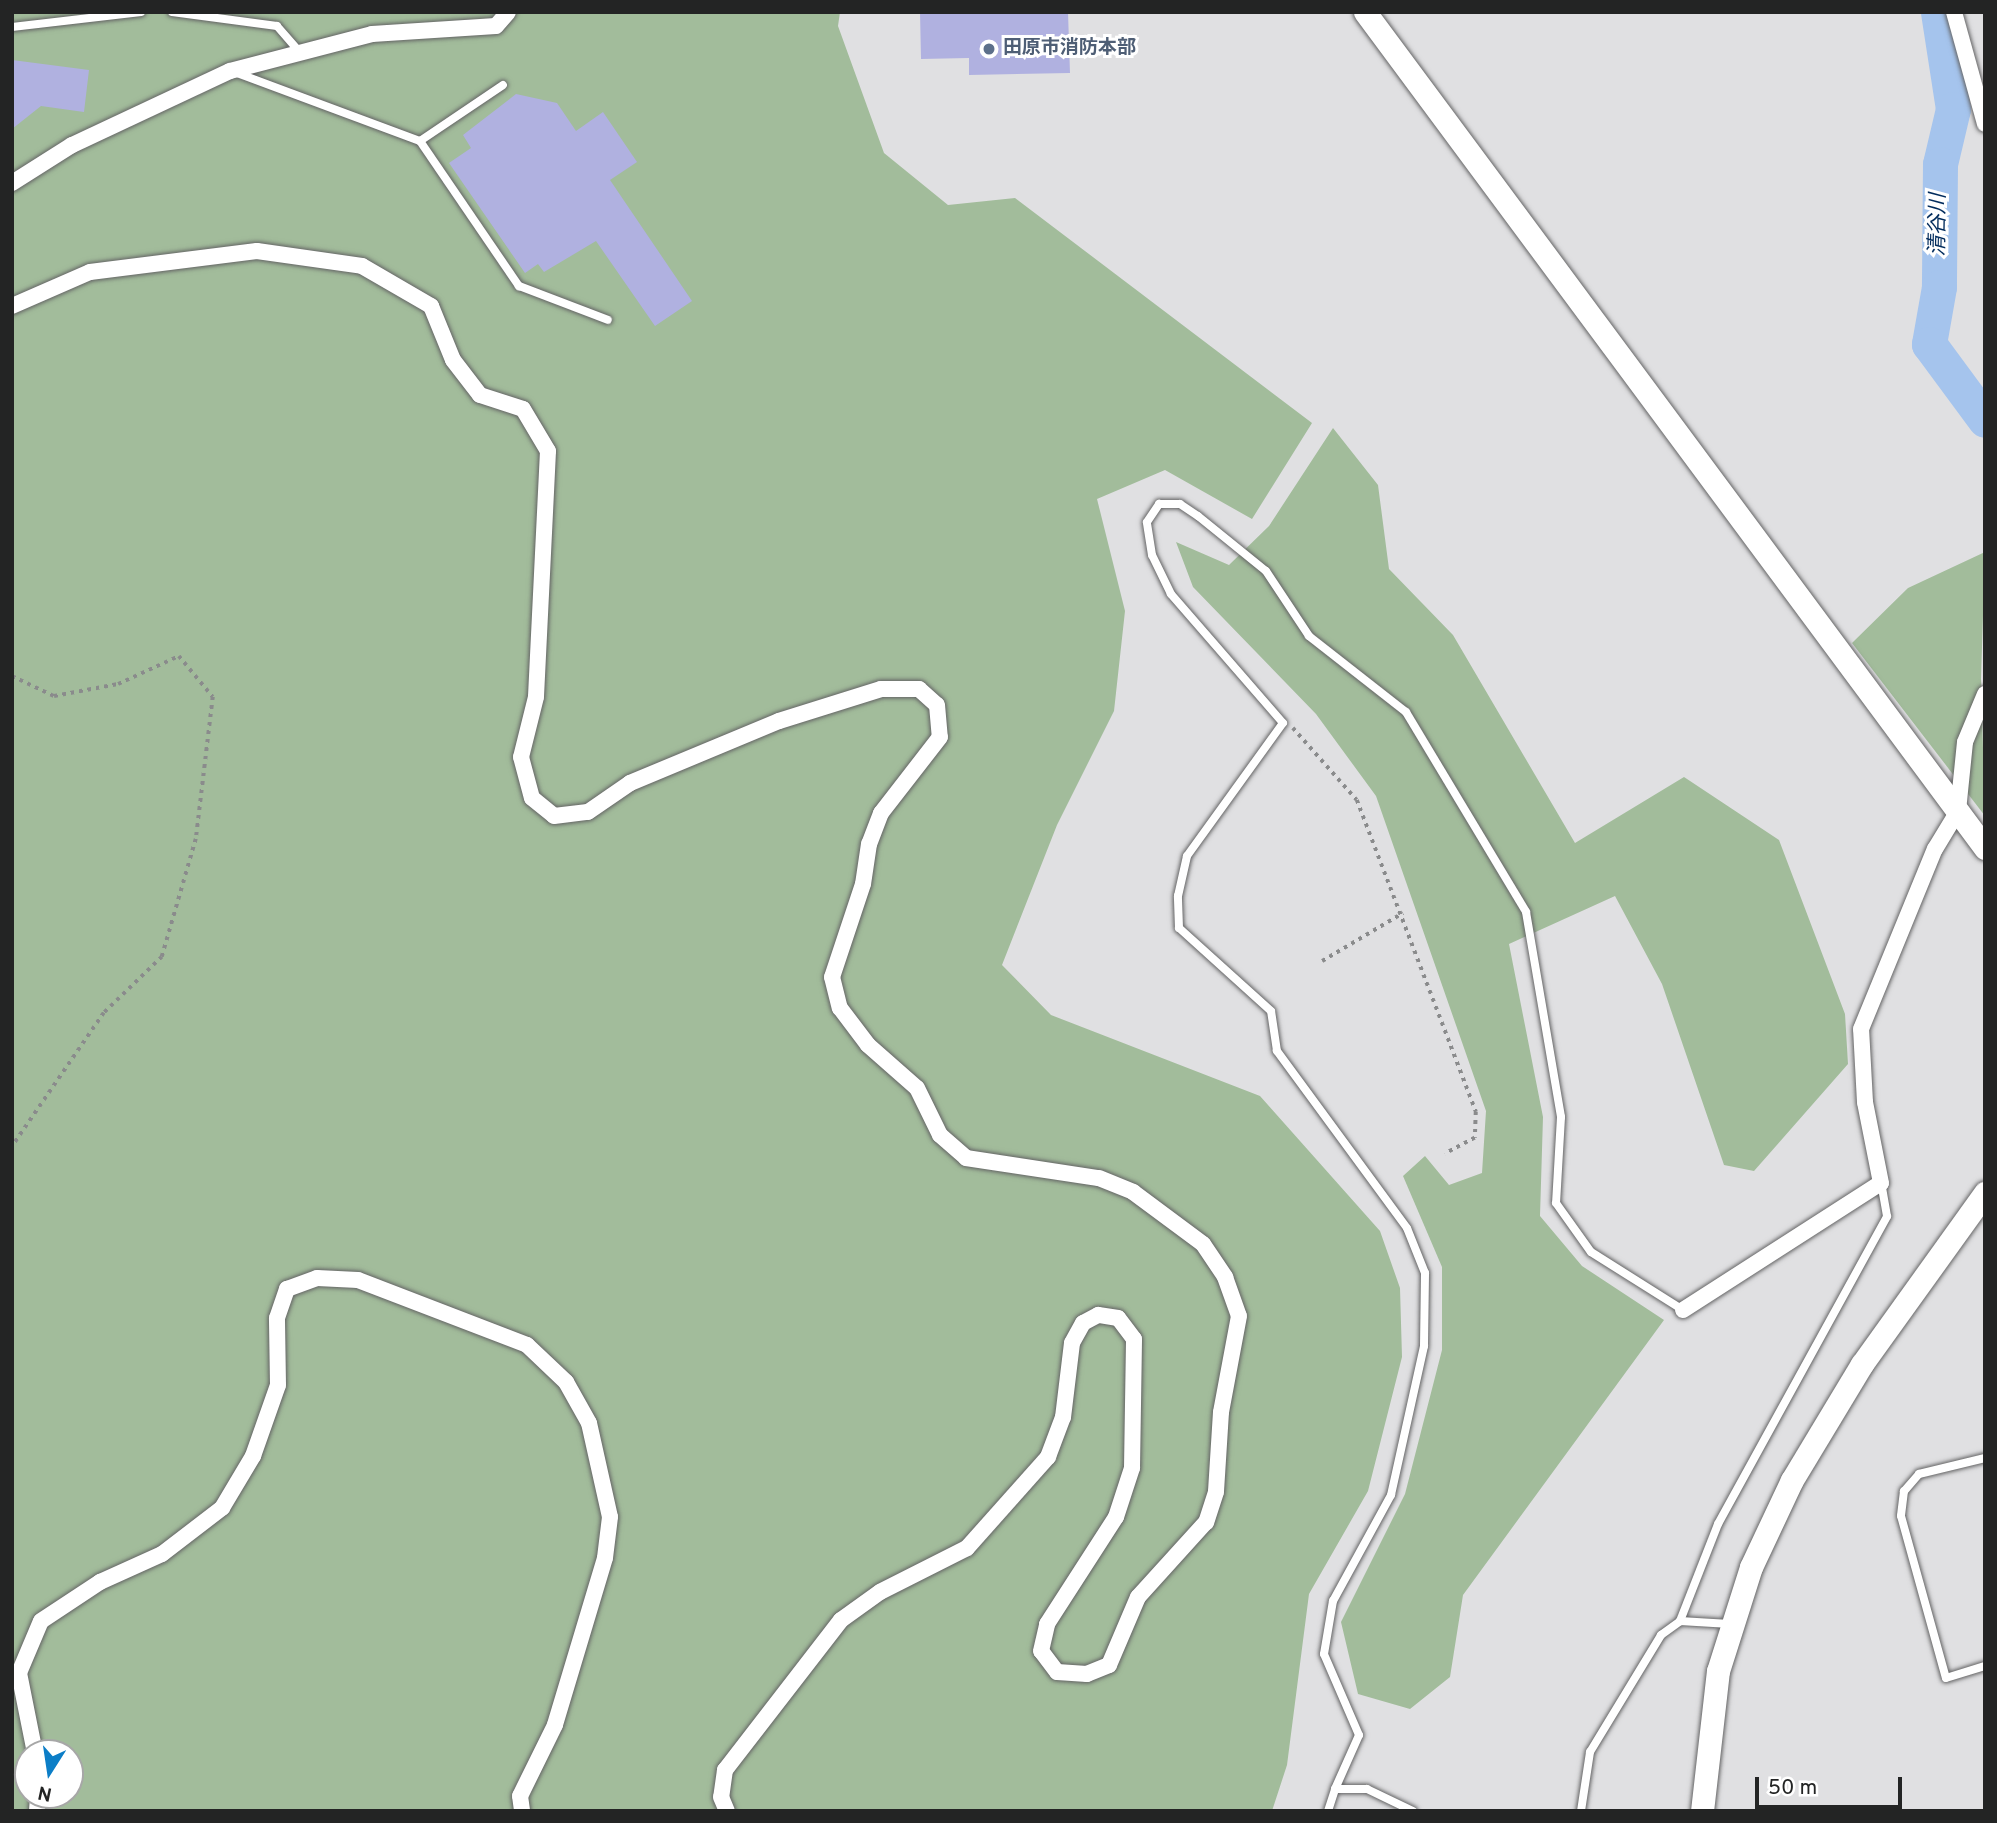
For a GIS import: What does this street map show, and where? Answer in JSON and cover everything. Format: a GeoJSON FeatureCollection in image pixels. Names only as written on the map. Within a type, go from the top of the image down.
{"type":"FeatureCollection","features":[{"type":"Feature","properties":{"kind":"street"},"geometry":{"type":"LineString","coordinates":[[12,183],[72,145],[230,71],[372,34],[496,26],[508,12]]}},
{"type":"Feature","properties":{"kind":"street"},"geometry":{"type":"LineString","coordinates":[[1954,12],[1985,124]]}},
{"type":"Feature","properties":{"kind":"street"},"geometry":{"type":"LineString","coordinates":[[1371,14],[1985,848]]}},
{"type":"Feature","properties":{"kind":"street"},"geometry":{"type":"LineString","coordinates":[[12,306],[90,272],[257,251],[362,267],[431,306],[453,360],[480,394],[523,409],[548,452],[536,697],[521,757],[532,798],[554,816],[588,812],[631,783],[779,721],[881,689],[919,689],[937,705],[940,737],[881,813],[873,834],[832,977],[840,1008],[868,1045],[917,1088],[940,1135],[966,1158],[1099,1178],[1133,1192],[1203,1244],[1225,1277],[1239,1317],[1221,1412],[1216,1492],[1206,1522],[1138,1597],[1109,1665],[1087,1674],[1057,1672],[1041,1651],[1048,1624],[1116,1517],[1132,1468],[1134,1339],[1118,1318],[1098,1315],[1083,1323],[1072,1343],[1062,1418],[1048,1457],[967,1548],[880,1592],[841,1620],[725,1770],[721,1797],[727,1811]]}},
{"type":"Feature","properties":{"kind":"street"},"geometry":{"type":"LineString","coordinates":[[1683,1310],[1881,1183],[1865,1102],[1861,1029],[1935,849],[1958,811],[1965,742],[1985,694]]}},
{"type":"Feature","properties":{"kind":"street"},"geometry":{"type":"LineString","coordinates":[[1702,1811],[1717,1671],[1751,1567],[1792,1480],[1919,1277],[1985,1193]]}},
{"type":"Feature","properties":{"kind":"street"},"geometry":{"type":"LineString","coordinates":[[32,1739],[19,1673],[41,1621],[100,1582],[162,1554],[222,1508],[253,1456],[278,1385],[277,1318],[287,1289],[317,1278],[358,1280],[527,1345],[566,1382],[589,1423],[610,1517],[605,1558],[555,1725],[520,1796],[522,1811]]}},
{"type":"Feature","properties":{"kind":"lane"},"geometry":{"type":"LineString","coordinates":[[12,27],[141,12]]}},
{"type":"Feature","properties":{"kind":"lane"},"geometry":{"type":"LineString","coordinates":[[173,12],[277,26],[299,51]]}},
{"type":"Feature","properties":{"kind":"lane"},"geometry":{"type":"LineString","coordinates":[[230,71],[420,141],[519,286],[608,320]]}},
{"type":"Feature","properties":{"kind":"lane"},"geometry":{"type":"LineString","coordinates":[[420,141],[503,85]]}},
{"type":"Feature","properties":{"kind":"lane"},"geometry":{"type":"LineString","coordinates":[[1328,1811],[1359,1735],[1324,1654],[1333,1601],[1391,1495],[1424,1346],[1425,1273],[1407,1228],[1277,1051],[1271,1011],[1179,928],[1178,896],[1187,856],[1283,723],[1171,594],[1152,555],[1147,522],[1159,504],[1180,505],[1198,516],[1266,571],[1309,636],[1406,712],[1526,912],[1561,1117],[1556,1203],[1591,1252],[1683,1310]]}},
{"type":"Feature","properties":{"kind":"lane"},"geometry":{"type":"LineString","coordinates":[[1581,1811],[1590,1752],[1661,1634],[1680,1621],[1718,1524],[1887,1216],[1881,1183]]}},
{"type":"Feature","properties":{"kind":"lane"},"geometry":{"type":"LineString","coordinates":[[1985,1458],[1919,1474],[1904,1491],[1901,1516],[1946,1678],[1985,1667]]}},
{"type":"Feature","properties":{"kind":"lane"},"geometry":{"type":"LineString","coordinates":[[1680,1621],[1732,1624]]}},
{"type":"Feature","properties":{"kind":"lane"},"geometry":{"type":"LineString","coordinates":[[1335,1789],[1367,1789],[1413,1811]]}},
{"type":"Feature","properties":{"kind":"path"},"geometry":{"type":"LineString","coordinates":[[12,676],[54,696],[118,684],[179,656],[213,697],[196,839],[162,957],[104,1013],[12,1147]]}},
{"type":"Feature","properties":{"kind":"path"},"geometry":{"type":"LineString","coordinates":[[1283,723],[1302,733],[1357,800],[1403,913],[1476,1112],[1475,1138],[1445,1154]]}},
{"type":"Feature","properties":{"kind":"path"},"geometry":{"type":"LineString","coordinates":[[1322,961],[1403,913]]}},
{"type":"Feature","properties":{"kind":"green space"},"geometry":{"type":"Polygon","coordinates":[[[12,12],[840,12],[838,26],[884,153],[948,205],[1015,198],[1312,423],[1252,519],[1165,470],[1097,499],[1125,611],[1114,711],[1057,825],[1002,965],[1051,1015],[1260,1096],[1380,1231],[1400,1288],[1402,1357],[1368,1491],[1309,1594],[1287,1765],[1272,1811],[12,1811],[12,12]]]}},
{"type":"Feature","properties":{"kind":"green space"},"geometry":{"type":"Polygon","coordinates":[[[1333,428],[1378,485],[1389,569],[1453,635],[1575,843],[1684,777],[1779,840],[1845,1014],[1848,1064],[1754,1171],[1724,1165],[1662,984],[1615,896],[1509,944],[1543,1117],[1540,1216],[1582,1266],[1664,1320],[1463,1595],[1450,1677],[1410,1709],[1358,1694],[1341,1622],[1405,1494],[1442,1350],[1442,1267],[1403,1176],[1425,1156],[1449,1185],[1482,1173],[1486,1111],[1376,796],[1316,714],[1193,587],[1176,542],[1229,565],[1269,526],[1333,428]]]}},
{"type":"Feature","properties":{"kind":"green space"},"geometry":{"type":"Polygon","coordinates":[[[1985,552],[1981,679],[1985,816],[1852,643],[1908,588],[1985,552]]]}},
{"type":"Feature","properties":{"kind":"building"},"geometry":{"type":"Polygon","coordinates":[[[920,12],[1068,12],[1070,73],[969,75],[969,58],[921,59],[920,12]]]}},
{"type":"Feature","properties":{"kind":"building"},"geometry":{"type":"Polygon","coordinates":[[[12,60],[89,70],[84,112],[41,106],[12,129],[12,60]]]}},
{"type":"Feature","properties":{"kind":"building"},"geometry":{"type":"Polygon","coordinates":[[[516,94],[557,103],[576,131],[603,112],[637,162],[610,180],[692,301],[655,326],[596,241],[544,272],[538,264],[525,273],[449,163],[471,148],[463,135],[516,94]]]}},
{"type":"Feature","properties":{"kind":"waterway","name":"清谷川"},"geometry":{"type":"LineString","coordinates":[[1938,12],[1953,109],[1940,164],[1939,287],[1929,344],[1985,420]]}},
{"type":"Feature","properties":{"kind":"place","name":"田原市消防本部"},"geometry":{"type":"Point","coordinates":[989,49]}}]}
